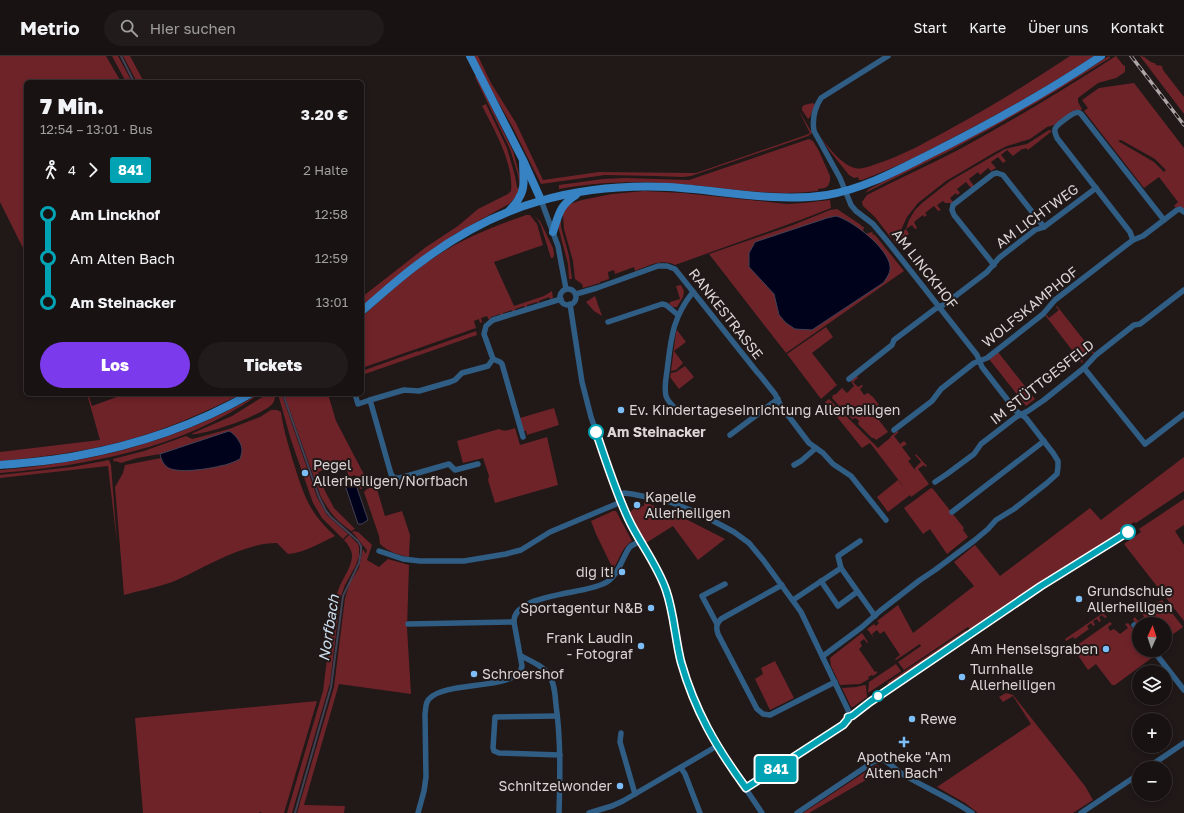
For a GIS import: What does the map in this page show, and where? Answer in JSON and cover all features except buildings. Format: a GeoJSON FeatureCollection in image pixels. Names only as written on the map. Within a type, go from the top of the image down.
{"type":"FeatureCollection","features":[{"type":"Feature","properties":{"kind":"main road"},"geometry":{"type":"LineString","coordinates":[[470,56],[523,160],[541,200]]}},
{"type":"Feature","properties":{"kind":"main road"},"geometry":{"type":"LineString","coordinates":[[364,309],[409,271],[438,250],[473,229],[508,212],[541,200],[582,192],[625,188],[668,187],[785,198],[827,195],[845,191],[864,185],[897,170],[981,128],[1041,94],[1101,56]]}},
{"type":"Feature","properties":{"kind":"main road"},"geometry":{"type":"LineString","coordinates":[[508,212],[520,198],[523,190],[523,160]]}},
{"type":"Feature","properties":{"kind":"main road"},"geometry":{"type":"LineString","coordinates":[[553,232],[560,209],[568,201],[582,192]]}},
{"type":"Feature","properties":{"kind":"main road"},"geometry":{"type":"LineString","coordinates":[[0,465],[75,456],[133,443],[189,424],[221,410],[246,396]]}},
{"type":"Feature","properties":{"kind":"street","name":"AM LINCKHOF"},"geometry":{"type":"LineString","coordinates":[[822,656],[846,640],[916,583],[933,572],[987,530],[1000,517],[1014,509],[1054,477],[1058,470],[1058,461],[1053,453],[1029,421],[1016,411],[982,367],[977,355],[915,274],[870,221],[852,207],[840,178],[814,131],[814,111],[821,98],[888,56]]}},
{"type":"Feature","properties":{"kind":"street"},"geometry":{"type":"LineString","coordinates":[[1096,188],[1057,138],[1055,133],[1057,126],[1076,112],[1081,114],[1164,220]]}},
{"type":"Feature","properties":{"kind":"street"},"geometry":{"type":"LineString","coordinates":[[994,265],[954,215],[952,210],[953,205],[993,174],[997,173],[1003,175],[1044,227]]}},
{"type":"Feature","properties":{"kind":"street","name":"AM LICHTWEG"},"geometry":{"type":"LineString","coordinates":[[849,379],[892,345],[894,340],[935,308],[951,299],[987,272],[999,258],[1035,230],[1044,227],[1096,188],[1130,232],[1133,240]]}},
{"type":"Feature","properties":{"kind":"street"},"geometry":{"type":"LineString","coordinates":[[541,200],[558,246],[566,289]]}},
{"type":"Feature","properties":{"kind":"street","name":"WOLFSKAMPHOF"},"geometry":{"type":"LineString","coordinates":[[894,430],[932,401],[941,389],[974,363],[987,358],[1043,314],[1055,300],[1133,240],[1143,236],[1177,210],[1180,209],[1184,212]]}},
{"type":"Feature","properties":{"kind":"street","name":"RANKESTRASSE"},"geometry":{"type":"LineString","coordinates":[[576,294],[661,265],[675,269],[775,394],[781,406],[809,443],[823,453],[833,464],[851,476],[886,520]]}},
{"type":"Feature","properties":{"kind":"street"},"geometry":{"type":"LineString","coordinates":[[566,289],[571,289],[576,294],[574,302],[570,304],[564,303],[561,298],[561,293],[566,289]]}},
{"type":"Feature","properties":{"kind":"street","name":"IM STÜTTGESFELD"},"geometry":{"type":"LineString","coordinates":[[935,482],[974,454],[981,444],[1016,417],[1033,407],[1084,368],[1096,355],[1134,325],[1140,324],[1184,290]]}},
{"type":"Feature","properties":{"kind":"street"},"geometry":{"type":"LineString","coordinates":[[677,410],[668,400],[665,389],[671,336],[678,314],[693,292]]}},
{"type":"Feature","properties":{"kind":"street"},"geometry":{"type":"LineString","coordinates":[[523,438],[502,364],[493,359],[484,334],[486,326],[493,320],[561,298]]}},
{"type":"Feature","properties":{"kind":"street"},"geometry":{"type":"LineString","coordinates":[[570,304],[585,397],[618,495],[640,541],[658,571],[666,591],[681,659],[690,690],[705,725],[717,746],[762,813]]}},
{"type":"Feature","properties":{"kind":"street"},"geometry":{"type":"LineString","coordinates":[[608,322],[662,304],[666,305],[678,314]]}},
{"type":"Feature","properties":{"kind":"street"},"geometry":{"type":"LineString","coordinates":[[356,396],[358,404],[404,390],[419,391],[455,380],[462,373],[488,366],[493,359]]}},
{"type":"Feature","properties":{"kind":"street"},"geometry":{"type":"LineString","coordinates":[[1084,368],[1145,444],[1184,414]]}},
{"type":"Feature","properties":{"kind":"street"},"geometry":{"type":"LineString","coordinates":[[730,435],[778,398]]}},
{"type":"Feature","properties":{"kind":"street"},"geometry":{"type":"LineString","coordinates":[[370,400],[394,478],[400,478],[449,464],[455,470],[478,464]]}},
{"type":"Feature","properties":{"kind":"street"},"geometry":{"type":"LineString","coordinates":[[952,512],[1044,441]]}},
{"type":"Feature","properties":{"kind":"street"},"geometry":{"type":"LineString","coordinates":[[794,465],[816,448]]}},
{"type":"Feature","properties":{"kind":"street"},"geometry":{"type":"LineString","coordinates":[[618,495],[624,493],[632,494],[667,501],[690,509],[741,537],[752,547],[782,585],[805,619],[848,710],[848,719],[843,725],[746,788]]}},
{"type":"Feature","properties":{"kind":"street"},"geometry":{"type":"LineString","coordinates":[[380,551],[399,558],[420,561],[464,561],[506,554],[521,550],[550,532],[621,502]]}},
{"type":"Feature","properties":{"kind":"street"},"geometry":{"type":"LineString","coordinates":[[418,813],[426,777],[425,714],[427,701],[429,698],[436,694],[454,689],[513,678],[520,673],[522,670],[522,664],[514,622],[514,617],[517,611],[532,601],[591,588],[609,581],[629,548],[640,541]]}},
{"type":"Feature","properties":{"kind":"street"},"geometry":{"type":"LineString","coordinates":[[860,541],[838,556],[841,568],[874,616]]}},
{"type":"Feature","properties":{"kind":"street"},"geometry":{"type":"LineString","coordinates":[[793,600],[841,568]]}},
{"type":"Feature","properties":{"kind":"street"},"geometry":{"type":"LineString","coordinates":[[821,581],[838,606],[858,592]]}},
{"type":"Feature","properties":{"kind":"street"},"geometry":{"type":"LineString","coordinates":[[725,584],[702,596],[717,624],[718,634],[757,709],[761,713],[770,715],[834,682]]}},
{"type":"Feature","properties":{"kind":"street"},"geometry":{"type":"LineString","coordinates":[[717,624],[721,619],[782,585]]}},
{"type":"Feature","properties":{"kind":"street"},"geometry":{"type":"LineString","coordinates":[[408,624],[514,622]]}},
{"type":"Feature","properties":{"kind":"street"},"geometry":{"type":"LineString","coordinates":[[521,656],[544,670],[550,676],[554,688],[558,716],[560,755],[559,813]]}},
{"type":"Feature","properties":{"kind":"street"},"geometry":{"type":"LineString","coordinates":[[1158,657],[1184,690]]}},
{"type":"Feature","properties":{"kind":"street"},"geometry":{"type":"LineString","coordinates":[[558,716],[495,717],[493,748],[496,752],[560,755]]}},
{"type":"Feature","properties":{"kind":"street"},"geometry":{"type":"LineString","coordinates":[[621,733],[620,742],[636,794]]}},
{"type":"Feature","properties":{"kind":"street"},"geometry":{"type":"LineString","coordinates":[[1157,761],[1184,743]]}},
{"type":"Feature","properties":{"kind":"street"},"geometry":{"type":"LineString","coordinates":[[589,813],[616,804],[636,794],[717,746]]}},
{"type":"Feature","properties":{"kind":"street"},"geometry":{"type":"LineString","coordinates":[[797,813],[873,762],[881,759],[902,774],[956,802],[972,813]]}},
{"type":"Feature","properties":{"kind":"street"},"geometry":{"type":"LineString","coordinates":[[681,768],[700,813]]}},
{"type":"Feature","properties":{"kind":"street"},"geometry":{"type":"LineString","coordinates":[[1081,813],[1132,779]]}},
{"type":"Feature","properties":{"kind":"shaded area"},"geometry":{"type":"Polygon","coordinates":[[[0,56],[106,56],[120,80],[24,80],[24,250],[0,202],[0,56]]]}},
{"type":"Feature","properties":{"kind":"shaded area"},"geometry":{"type":"Polygon","coordinates":[[[112,56],[118,56],[131,80],[125,80],[112,56]]]}},
{"type":"Feature","properties":{"kind":"shaded area"},"geometry":{"type":"Polygon","coordinates":[[[123,56],[130,56],[143,80],[136,80],[123,56]]]}},
{"type":"Feature","properties":{"kind":"shaded area"},"geometry":{"type":"Polygon","coordinates":[[[474,56],[478,56],[491,83],[516,123],[543,180],[599,172],[696,173],[810,133],[798,109],[812,133],[808,136],[691,176],[605,175],[541,184],[512,126],[474,56]]]}},
{"type":"Feature","properties":{"kind":"shaded area"},"geometry":{"type":"Polygon","coordinates":[[[1070,56],[1094,56],[976,126],[934,148],[862,180],[859,180],[858,177],[854,178],[849,175],[820,136],[831,150],[845,163],[857,168],[868,167],[905,153],[965,121],[1011,94],[1070,56]]]}},
{"type":"Feature","properties":{"kind":"shaded area"},"geometry":{"type":"Polygon","coordinates":[[[1109,56],[1110,58],[990,129],[865,193],[869,189],[981,132],[1109,56]]]}},
{"type":"Feature","properties":{"kind":"shaded area"},"geometry":{"type":"Polygon","coordinates":[[[1116,56],[1124,66],[1125,65],[1125,72],[1116,78],[1098,83],[1078,98],[1078,102],[1082,109],[1081,110],[1075,110],[1054,125],[1047,127],[1030,139],[1007,146],[997,151],[946,181],[918,203],[907,217],[901,230],[891,238],[875,217],[863,206],[862,202],[867,195],[980,138],[1019,116],[1116,56]]]}},
{"type":"Feature","properties":{"kind":"shaded area"},"geometry":{"type":"Polygon","coordinates":[[[1140,56],[1155,63],[1156,65],[1162,66],[1163,70],[1184,97],[1184,114],[1140,56]]]}},
{"type":"Feature","properties":{"kind":"shaded area"},"geometry":{"type":"Polygon","coordinates":[[[476,76],[513,151],[520,177],[520,188],[518,175],[510,149],[475,77],[476,76]]]}},
{"type":"Feature","properties":{"kind":"shaded area"},"geometry":{"type":"Polygon","coordinates":[[[1134,83],[1184,148],[1184,209],[1181,207],[1176,208],[1174,206],[1178,202],[1159,177],[1144,188],[1084,111],[1088,108],[1082,100],[1099,88],[1134,83]],[[1121,140],[1118,141],[1154,162],[1164,172],[1166,170],[1155,159],[1121,140]]]}},
{"type":"Feature","properties":{"kind":"shaded area"},"geometry":{"type":"Polygon","coordinates":[[[813,103],[815,105],[808,119],[802,110],[802,107],[813,103]]]}},
{"type":"Feature","properties":{"kind":"shaded area"},"geometry":{"type":"Polygon","coordinates":[[[486,104],[507,148],[517,187],[520,191],[509,204],[455,234],[364,304],[364,295],[426,247],[458,226],[478,209],[511,191],[511,181],[506,158],[482,106],[486,104]]]}},
{"type":"Feature","properties":{"kind":"shaded area"},"geometry":{"type":"Polygon","coordinates":[[[1049,130],[1052,131],[1028,150],[1026,148],[1022,149],[1013,156],[1007,150],[1001,155],[1006,161],[1003,163],[998,157],[991,162],[996,168],[991,171],[988,168],[980,175],[978,172],[969,179],[974,186],[971,188],[966,182],[957,189],[960,193],[957,195],[956,193],[950,198],[953,202],[951,204],[943,201],[937,205],[941,210],[938,211],[934,206],[925,213],[927,215],[924,217],[923,215],[914,222],[917,228],[915,229],[912,225],[906,229],[915,210],[950,181],[1005,149],[1027,144],[1049,130]]]}},
{"type":"Feature","properties":{"kind":"shaded area"},"geometry":{"type":"Polygon","coordinates":[[[809,139],[813,141],[819,151],[830,176],[828,186],[818,189],[818,191],[774,193],[648,182],[595,184],[559,189],[559,185],[603,179],[625,178],[689,180],[809,139]]]}},
{"type":"Feature","properties":{"kind":"shaded area"},"geometry":{"type":"Polygon","coordinates":[[[644,191],[683,193],[787,204],[830,200],[831,208],[675,265],[665,262],[650,265],[635,271],[634,267],[615,274],[614,270],[608,272],[609,279],[583,288],[582,284],[575,279],[573,261],[564,229],[563,216],[561,214],[570,204],[582,200],[612,194],[644,191]]]}},
{"type":"Feature","properties":{"kind":"shaded area"},"geometry":{"type":"Polygon","coordinates":[[[837,209],[864,227],[863,230],[865,234],[872,232],[872,234],[875,235],[904,271],[786,353],[709,254],[793,225],[830,210],[837,209]]]}},
{"type":"Feature","properties":{"kind":"shaded area"},"geometry":{"type":"Polygon","coordinates":[[[530,215],[537,224],[543,245],[494,262],[514,306],[544,296],[552,291],[553,298],[550,299],[549,297],[539,301],[539,303],[537,302],[527,305],[525,308],[524,306],[515,309],[513,312],[512,310],[503,313],[501,316],[500,314],[491,317],[489,320],[487,316],[481,318],[482,322],[480,323],[479,319],[474,321],[476,328],[364,367],[364,315],[389,292],[438,255],[481,232],[530,215]]]}},
{"type":"Feature","properties":{"kind":"shaded area"},"geometry":{"type":"Polygon","coordinates":[[[533,215],[540,221],[553,248],[553,258],[551,258],[541,226],[533,215]]]}},
{"type":"Feature","properties":{"kind":"shaded area"},"geometry":{"type":"Polygon","coordinates":[[[561,218],[561,227],[569,256],[572,279],[569,279],[568,264],[558,226],[561,218]]]}},
{"type":"Feature","properties":{"kind":"shaded area"},"geometry":{"type":"Polygon","coordinates":[[[906,229],[909,234],[896,244],[893,240],[906,229]]]}},
{"type":"Feature","properties":{"kind":"shaded area"},"geometry":{"type":"Polygon","coordinates":[[[681,285],[684,291],[683,297],[677,307],[673,307],[669,304],[670,302],[680,299],[676,286],[681,285]]]}},
{"type":"Feature","properties":{"kind":"shaded area"},"geometry":{"type":"Polygon","coordinates":[[[595,296],[602,316],[594,311],[586,302],[595,296]]]}},
{"type":"Feature","properties":{"kind":"shaded area"},"geometry":{"type":"Polygon","coordinates":[[[1057,306],[1094,353],[1093,354],[1090,350],[1080,357],[1083,362],[1082,363],[1045,315],[1046,314],[1049,318],[1059,310],[1056,307],[1057,306]]]}},
{"type":"Feature","properties":{"kind":"shaded area"},"geometry":{"type":"Polygon","coordinates":[[[826,327],[833,337],[812,353],[837,385],[821,399],[787,354],[826,327]]]}},
{"type":"Feature","properties":{"kind":"shaded area"},"geometry":{"type":"Polygon","coordinates":[[[677,330],[686,342],[674,351],[683,363],[676,370],[671,371],[676,332],[677,330]]]}},
{"type":"Feature","properties":{"kind":"shaded area"},"geometry":{"type":"Polygon","coordinates":[[[476,331],[477,335],[364,374],[364,370],[476,331]]]}},
{"type":"Feature","properties":{"kind":"shaded area"},"geometry":{"type":"Polygon","coordinates":[[[998,352],[1035,399],[1026,406],[989,359],[998,352]]]}},
{"type":"Feature","properties":{"kind":"shaded area"},"geometry":{"type":"Polygon","coordinates":[[[685,366],[694,377],[679,389],[670,377],[671,373],[676,372],[685,366]]]}},
{"type":"Feature","properties":{"kind":"shaded area"},"geometry":{"type":"Polygon","coordinates":[[[857,376],[858,378],[853,382],[858,387],[862,385],[863,386],[860,389],[864,395],[868,393],[873,397],[885,413],[878,419],[888,432],[876,440],[858,424],[859,421],[856,418],[852,419],[832,398],[833,395],[842,388],[847,393],[854,386],[851,381],[857,376]]]}},
{"type":"Feature","properties":{"kind":"shaded area"},"geometry":{"type":"Polygon","coordinates":[[[88,396],[92,406],[120,396],[237,396],[213,408],[154,432],[124,441],[62,454],[0,461],[0,452],[100,440],[88,396]]]}},
{"type":"Feature","properties":{"kind":"shaded area"},"geometry":{"type":"Polygon","coordinates":[[[256,396],[230,413],[200,428],[168,441],[135,451],[68,465],[0,473],[0,470],[69,462],[134,447],[166,437],[228,411],[256,396]]]}},
{"type":"Feature","properties":{"kind":"shaded area"},"geometry":{"type":"Polygon","coordinates":[[[264,396],[275,396],[273,403],[259,413],[221,428],[198,434],[191,434],[232,416],[264,396]]]}},
{"type":"Feature","properties":{"kind":"shaded area"},"geometry":{"type":"Polygon","coordinates":[[[279,396],[282,396],[283,398],[317,497],[327,515],[348,534],[343,539],[322,518],[313,503],[291,440],[279,396]]]}},
{"type":"Feature","properties":{"kind":"shaded area"},"geometry":{"type":"Polygon","coordinates":[[[285,396],[329,396],[336,421],[370,486],[360,489],[355,475],[349,477],[344,463],[318,472],[325,491],[334,508],[355,529],[351,531],[337,519],[321,497],[285,396]]]}},
{"type":"Feature","properties":{"kind":"shaded area"},"geometry":{"type":"Polygon","coordinates":[[[829,399],[878,448],[898,431],[898,433],[894,436],[900,444],[904,441],[907,444],[902,447],[911,459],[908,461],[915,470],[921,462],[915,455],[916,454],[927,466],[925,467],[924,465],[918,469],[929,484],[911,497],[910,495],[888,512],[877,497],[898,480],[907,491],[870,443],[862,448],[825,402],[829,399]]]}},
{"type":"Feature","properties":{"kind":"shaded area"},"geometry":{"type":"Polygon","coordinates":[[[554,408],[559,425],[527,435],[526,431],[523,431],[520,418],[554,408]]]}},
{"type":"Feature","properties":{"kind":"shaded area"},"geometry":{"type":"Polygon","coordinates":[[[271,410],[281,412],[284,430],[292,458],[307,500],[318,518],[335,536],[300,552],[288,554],[277,543],[252,547],[226,556],[177,580],[158,587],[124,595],[115,487],[123,473],[125,465],[161,458],[161,460],[181,471],[220,466],[229,431],[160,454],[137,458],[121,463],[116,461],[114,462],[113,459],[144,451],[186,436],[192,439],[229,429],[260,417],[271,410]]]}},
{"type":"Feature","properties":{"kind":"shaded area"},"geometry":{"type":"Polygon","coordinates":[[[515,428],[520,445],[547,437],[558,485],[495,503],[483,458],[463,463],[457,441],[499,429],[505,431],[515,428]]]}},
{"type":"Feature","properties":{"kind":"shaded area"},"geometry":{"type":"Polygon","coordinates":[[[1184,457],[1184,491],[1136,523],[1134,522],[1115,535],[1116,537],[1039,583],[971,630],[968,627],[904,670],[898,662],[921,646],[920,644],[896,660],[895,659],[900,655],[884,631],[880,634],[877,630],[872,634],[874,638],[867,629],[874,624],[876,626],[879,623],[877,621],[898,605],[913,633],[974,586],[954,562],[975,545],[1000,576],[1090,508],[1101,520],[1184,457]]]}},
{"type":"Feature","properties":{"kind":"shaded area"},"geometry":{"type":"Polygon","coordinates":[[[109,460],[111,465],[117,543],[108,466],[0,478],[0,475],[72,467],[109,460]]]}},
{"type":"Feature","properties":{"kind":"shaded area"},"geometry":{"type":"Polygon","coordinates":[[[376,486],[385,516],[402,511],[410,535],[409,557],[394,553],[380,544],[379,536],[364,492],[367,489],[376,486]]]}},
{"type":"Feature","properties":{"kind":"shaded area"},"geometry":{"type":"Polygon","coordinates":[[[931,488],[964,528],[963,530],[968,537],[947,554],[930,529],[923,534],[904,508],[931,488]]]}},
{"type":"Feature","properties":{"kind":"shaded area"},"geometry":{"type":"Polygon","coordinates":[[[1184,499],[1184,525],[1175,531],[1184,545],[1184,621],[1124,544],[1141,532],[1139,529],[1184,499]]]}},
{"type":"Feature","properties":{"kind":"shaded area"},"geometry":{"type":"Polygon","coordinates":[[[644,502],[678,515],[725,539],[698,560],[673,526],[646,543],[630,512],[636,507],[644,506],[644,502]]]}},
{"type":"Feature","properties":{"kind":"shaded area"},"geometry":{"type":"Polygon","coordinates":[[[616,511],[632,541],[623,550],[613,569],[591,521],[616,511]]]}},
{"type":"Feature","properties":{"kind":"shaded area"},"geometry":{"type":"Polygon","coordinates":[[[352,532],[358,532],[372,545],[367,560],[379,567],[388,559],[409,565],[407,628],[411,694],[339,684],[304,805],[345,806],[344,813],[297,813],[334,687],[345,598],[350,583],[359,568],[363,549],[366,554],[367,550],[352,532]]]}},
{"type":"Feature","properties":{"kind":"shaded area"},"geometry":{"type":"Polygon","coordinates":[[[349,535],[358,544],[359,556],[340,599],[330,683],[292,813],[287,813],[323,691],[334,603],[352,558],[351,550],[344,540],[349,535]]]}},
{"type":"Feature","properties":{"kind":"shaded area"},"geometry":{"type":"Polygon","coordinates":[[[1162,600],[1183,627],[1172,635],[1172,617],[1144,617],[1142,613],[1144,611],[1146,615],[1152,611],[1150,607],[1152,606],[1155,609],[1158,607],[1156,603],[1162,600]]]}},
{"type":"Feature","properties":{"kind":"shaded area"},"geometry":{"type":"Polygon","coordinates":[[[1103,613],[1107,617],[1105,618],[1102,615],[1099,617],[1101,621],[1099,622],[1097,619],[1093,621],[1095,625],[1093,626],[1091,623],[1087,626],[1089,629],[1075,639],[1073,637],[1066,641],[1065,639],[1103,613]]]}},
{"type":"Feature","properties":{"kind":"shaded area","name":"Am Henselsgraben"},"geometry":{"type":"Polygon","coordinates":[[[1110,622],[1112,624],[1108,627],[1110,631],[1114,629],[1120,634],[1128,628],[1125,624],[1128,623],[1132,628],[1132,657],[1153,657],[1142,665],[1132,665],[1132,672],[1115,685],[1112,685],[1096,664],[1088,670],[1073,648],[1110,622]]]}},
{"type":"Feature","properties":{"kind":"shaded area"},"geometry":{"type":"Polygon","coordinates":[[[966,630],[967,632],[889,685],[887,683],[966,630]]]}},
{"type":"Feature","properties":{"kind":"shaded area"},"geometry":{"type":"Polygon","coordinates":[[[862,633],[868,642],[867,643],[864,639],[860,642],[862,646],[859,649],[877,673],[868,677],[869,679],[860,684],[840,685],[831,666],[830,659],[862,633]]]}},
{"type":"Feature","properties":{"kind":"shaded area"},"geometry":{"type":"Polygon","coordinates":[[[775,661],[794,698],[770,710],[755,679],[763,674],[761,668],[775,661]]]}},
{"type":"Feature","properties":{"kind":"shaded area"},"geometry":{"type":"Polygon","coordinates":[[[896,664],[901,671],[868,693],[869,682],[896,664]]]}},
{"type":"Feature","properties":{"kind":"shaded area"},"geometry":{"type":"Polygon","coordinates":[[[865,685],[867,697],[851,707],[842,688],[865,685]]]}},
{"type":"Feature","properties":{"kind":"shaded area"},"geometry":{"type":"Polygon","coordinates":[[[1006,693],[1013,695],[1085,786],[1093,800],[1073,813],[978,813],[965,803],[937,787],[1031,724],[1013,696],[1003,702],[999,697],[1006,693]]]}},
{"type":"Feature","properties":{"kind":"shaded area"},"geometry":{"type":"Polygon","coordinates":[[[317,701],[284,813],[143,813],[135,718],[317,701]]]}},
{"type":"Feature","properties":{"kind":"shaded area"},"geometry":{"type":"Polygon","coordinates":[[[876,765],[883,770],[809,813],[803,813],[876,765]]]}},
{"type":"Feature","properties":{"kind":"water"},"geometry":{"type":"Polygon","coordinates":[[[836,216],[860,229],[876,243],[888,259],[890,266],[889,273],[883,283],[812,330],[795,329],[786,323],[779,315],[774,294],[749,267],[749,253],[755,242],[836,216]]]}},
{"type":"Feature","properties":{"kind":"water"},"geometry":{"type":"Polygon","coordinates":[[[229,431],[237,438],[242,449],[240,459],[225,465],[185,471],[171,469],[164,464],[162,460],[160,454],[229,431]]]}},
{"type":"Feature","properties":{"kind":"water"},"geometry":{"type":"Polygon","coordinates":[[[354,479],[368,520],[362,524],[358,524],[344,482],[354,479]]]}},
{"type":"Feature","properties":{"kind":"waterway","name":"Norfbach"},"geometry":{"type":"LineString","coordinates":[[121,56],[133,80]]}},
{"type":"Feature","properties":{"kind":"waterway","name":"Norfbach"},"geometry":{"type":"LineString","coordinates":[[284,396],[319,497],[326,511],[358,541],[361,546],[359,563],[343,596],[331,687],[295,813]]}},
{"type":"Feature","properties":{"kind":"railway"},"geometry":{"type":"LineString","coordinates":[[1131,56],[1184,125]]}},
{"type":"Feature","properties":{"kind":"bus line","name":"841"},"geometry":{"type":"LineString","coordinates":[[596,432],[628,518],[662,580],[670,605],[685,674],[698,709],[717,746],[746,788],[843,725],[848,717],[852,716],[966,636],[1041,586],[1128,532]]}},
{"type":"Feature","properties":{"kind":"place","name":"Ev. Kindertageseinrichtung Allerheiligen"},"geometry":{"type":"Point","coordinates":[621,410]}},
{"type":"Feature","properties":{"kind":"place","name":"Am Steinacker"},"geometry":{"type":"Point","coordinates":[596,432]}},
{"type":"Feature","properties":{"kind":"place","name":"Pegel Allerheiligen/Norfbach"},"geometry":{"type":"Point","coordinates":[305,473]}},
{"type":"Feature","properties":{"kind":"place","name":"Kapelle Allerheiligen"},"geometry":{"type":"Point","coordinates":[637,505]}},
{"type":"Feature","properties":{"kind":"place","name":"dig it!"},"geometry":{"type":"Point","coordinates":[622,572]}},
{"type":"Feature","properties":{"kind":"place","name":"Grundschule Allerheiligen"},"geometry":{"type":"Point","coordinates":[1079,599]}},
{"type":"Feature","properties":{"kind":"place","name":"Sportagentur N&B"},"geometry":{"type":"Point","coordinates":[651,608]}},
{"type":"Feature","properties":{"kind":"place","name":"Frank Laudin - Fotograf"},"geometry":{"type":"Point","coordinates":[641,646]}},
{"type":"Feature","properties":{"kind":"place","name":"Am Henselsgraben"},"geometry":{"type":"Point","coordinates":[1106,649]}},
{"type":"Feature","properties":{"kind":"place","name":"Schroershof"},"geometry":{"type":"Point","coordinates":[474,674]}},
{"type":"Feature","properties":{"kind":"place","name":"Turnhalle Allerheiligen"},"geometry":{"type":"Point","coordinates":[962,677]}},
{"type":"Feature","properties":{"kind":"place","name":"Rewe"},"geometry":{"type":"Point","coordinates":[912,719]}},
{"type":"Feature","properties":{"kind":"place","name":"Apotheke \"Am Alten Bach\""},"geometry":{"type":"Point","coordinates":[904,742]}},
{"type":"Feature","properties":{"kind":"place","name":"Schnitzelwonder"},"geometry":{"type":"Point","coordinates":[620,786]}}]}
